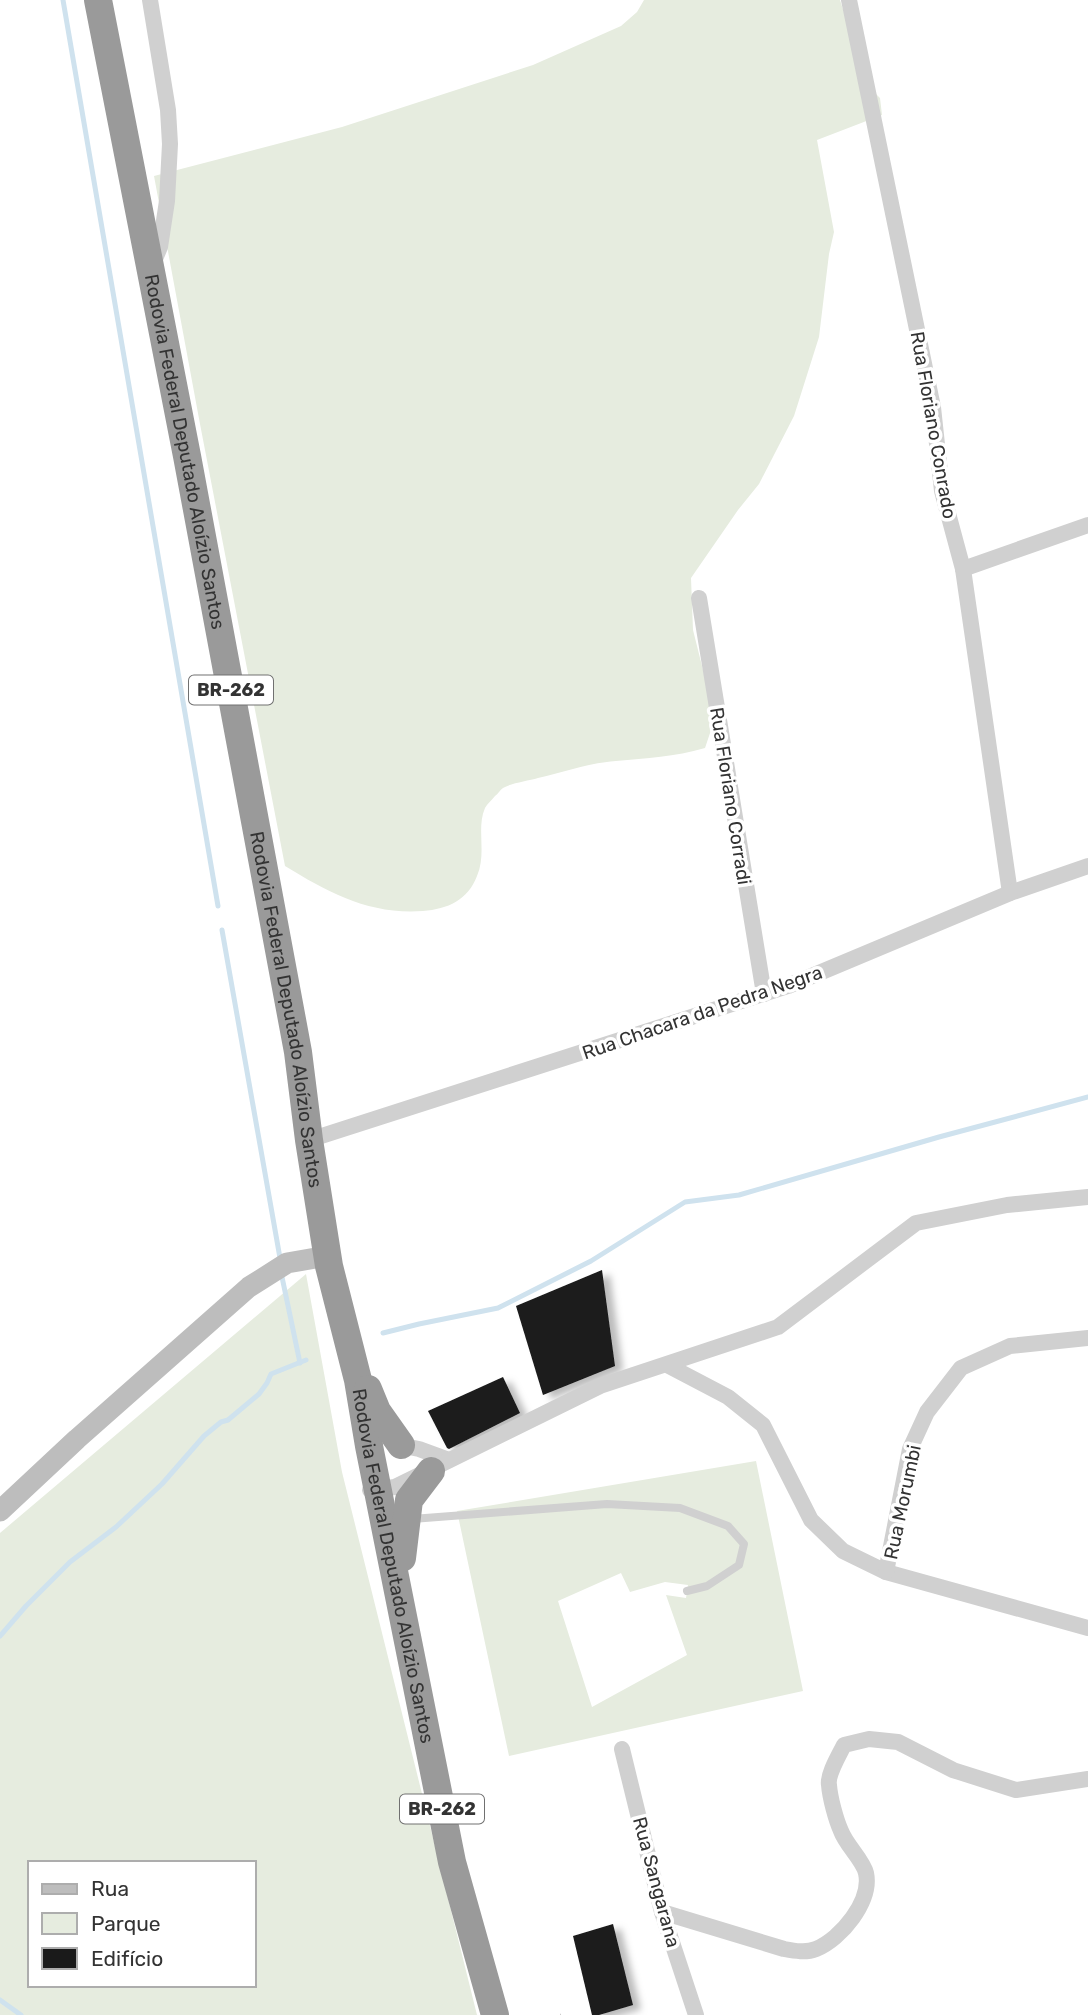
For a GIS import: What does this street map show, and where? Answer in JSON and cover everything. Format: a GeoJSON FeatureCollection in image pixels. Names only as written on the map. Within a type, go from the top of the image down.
{"type":"FeatureCollection","features":[{"type":"Feature","properties":{"kind":"highway","name":"Rodovia Federal Deputado Aloízio Santos"},"geometry":{"type":"LineString","coordinates":[[98,0],[190,469],[298,1052],[328,1261],[358,1380],[364,1449],[400,1599],[452,1862],[495,2015]]}},
{"type":"Feature","properties":{"kind":"highway"},"geometry":{"type":"LineString","coordinates":[[328,1261],[364,1449]]}},
{"type":"Feature","properties":{"kind":"highway"},"geometry":{"type":"LineString","coordinates":[[351,1351],[377,1411],[401,1445]]}},
{"type":"Feature","properties":{"kind":"highway"},"geometry":{"type":"LineString","coordinates":[[400,1599],[405,1520],[409,1500],[440,1465]]}},
{"type":"Feature","properties":{"kind":"highway"},"geometry":{"type":"LineString","coordinates":[[373,1490],[387,1605],[395,1630],[412,1662]]}},
{"type":"Feature","properties":{"kind":"street"},"geometry":{"type":"LineString","coordinates":[[149,0],[168,110],[170,144],[166,213],[160,247],[151,268]]}},
{"type":"Feature","properties":{"kind":"street","name":"Rua Floriano Conrado"},"geometry":{"type":"LineString","coordinates":[[849,0],[933,407],[942,491],[963,569],[1010,894]]}},
{"type":"Feature","properties":{"kind":"street"},"geometry":{"type":"LineString","coordinates":[[963,569],[1088,525]]}},
{"type":"Feature","properties":{"kind":"street","name":"Rua Floriano Corradi"},"geometry":{"type":"LineString","coordinates":[[699,598],[764,994]]}},
{"type":"Feature","properties":{"kind":"street","name":"Rua Chacara da Pedra Negra"},"geometry":{"type":"LineString","coordinates":[[309,1140],[788,986],[1010,894],[1088,866]]}},
{"type":"Feature","properties":{"kind":"street"},"geometry":{"type":"LineString","coordinates":[[373,1490],[395,1488],[600,1386],[778,1327],[916,1223],[1007,1205],[1088,1196]]}},
{"type":"Feature","properties":{"kind":"street"},"geometry":{"type":"LineString","coordinates":[[0,1511],[77,1438],[249,1287],[288,1264],[328,1261]]}},
{"type":"Feature","properties":{"kind":"street","name":"Rua Morumbi"},"geometry":{"type":"LineString","coordinates":[[886,1572],[910,1449],[927,1412],[961,1368],[1010,1346],[1088,1338]]}},
{"type":"Feature","properties":{"kind":"street"},"geometry":{"type":"LineString","coordinates":[[667,1365],[728,1397],[763,1425],[811,1520],[843,1551],[886,1572],[1088,1628]]}},
{"type":"Feature","properties":{"kind":"street"},"geometry":{"type":"LineString","coordinates":[[364,1449],[401,1445],[440,1465]]}},
{"type":"Feature","properties":{"kind":"street"},"geometry":{"type":"LineString","coordinates":[[662,1912],[774,1946],[800,1951],[814,1950],[826,1944],[849,1925],[861,1903],[866,1886],[866,1872],[841,1832],[828,1782],[844,1745],[869,1739],[898,1742],[953,1770],[1016,1790],[1088,1779]]}},
{"type":"Feature","properties":{"kind":"street","name":"Rua Sangarana"},"geometry":{"type":"LineString","coordinates":[[622,1749],[662,1912],[696,2015]]}},
{"type":"Feature","properties":{"kind":"lane"},"geometry":{"type":"LineString","coordinates":[[405,1520],[607,1504],[680,1508],[728,1526],[744,1544],[739,1565],[707,1586],[687,1591]]}},
{"type":"Feature","properties":{"kind":"green space"},"geometry":{"type":"Polygon","coordinates":[[[644,0],[840,0],[867,85],[880,98],[882,115],[817,140],[834,232],[819,337],[794,416],[759,484],[691,578],[693,630],[715,718],[705,748],[596,764],[503,788],[485,808],[482,816],[480,867],[473,884],[463,897],[441,908],[423,911],[368,906],[334,893],[285,866],[154,176],[342,127],[533,65],[621,26],[637,12],[644,0]]]}},
{"type":"Feature","properties":{"kind":"green space"},"geometry":{"type":"Polygon","coordinates":[[[306,1274],[342,1472],[477,2015],[0,2015],[0,1533],[306,1274]]]}},
{"type":"Feature","properties":{"kind":"green space"},"geometry":{"type":"Polygon","coordinates":[[[756,1461],[803,1691],[509,1756],[457,1511],[756,1461]],[[621,1573],[558,1601],[592,1707],[687,1655],[666,1595],[686,1598],[688,1585],[665,1582],[630,1592],[621,1573]]]}},
{"type":"Feature","properties":{"kind":"building"},"geometry":{"type":"Polygon","coordinates":[[[602,1270],[615,1366],[543,1395],[516,1306],[602,1270]]]}},
{"type":"Feature","properties":{"kind":"building"},"geometry":{"type":"Polygon","coordinates":[[[503,1377],[520,1413],[447,1448],[428,1411],[503,1377]]]}},
{"type":"Feature","properties":{"kind":"building"},"geometry":{"type":"Polygon","coordinates":[[[613,1924],[633,2005],[592,2015],[573,1936],[613,1924]]]}},
{"type":"Feature","properties":{"kind":"waterway"},"geometry":{"type":"LineString","coordinates":[[63,0],[218,906]]}},
{"type":"Feature","properties":{"kind":"waterway"},"geometry":{"type":"LineString","coordinates":[[222,930],[280,1258]]}},
{"type":"Feature","properties":{"kind":"waterway"},"geometry":{"type":"LineString","coordinates":[[383,1333],[498,1308],[591,1261],[685,1202],[739,1195],[1088,1097]]}},
{"type":"Feature","properties":{"kind":"waterway"},"geometry":{"type":"LineString","coordinates":[[282,1277],[300,1363]]}},
{"type":"Feature","properties":{"kind":"waterway"},"geometry":{"type":"LineString","coordinates":[[0,1636],[70,1562],[116,1527],[162,1484],[204,1436],[259,1394],[271,1374],[306,1360]]}},
{"type":"Feature","properties":{"kind":"waterway"},"geometry":{"type":"LineString","coordinates":[[0,2000],[21,2015]]}}]}
